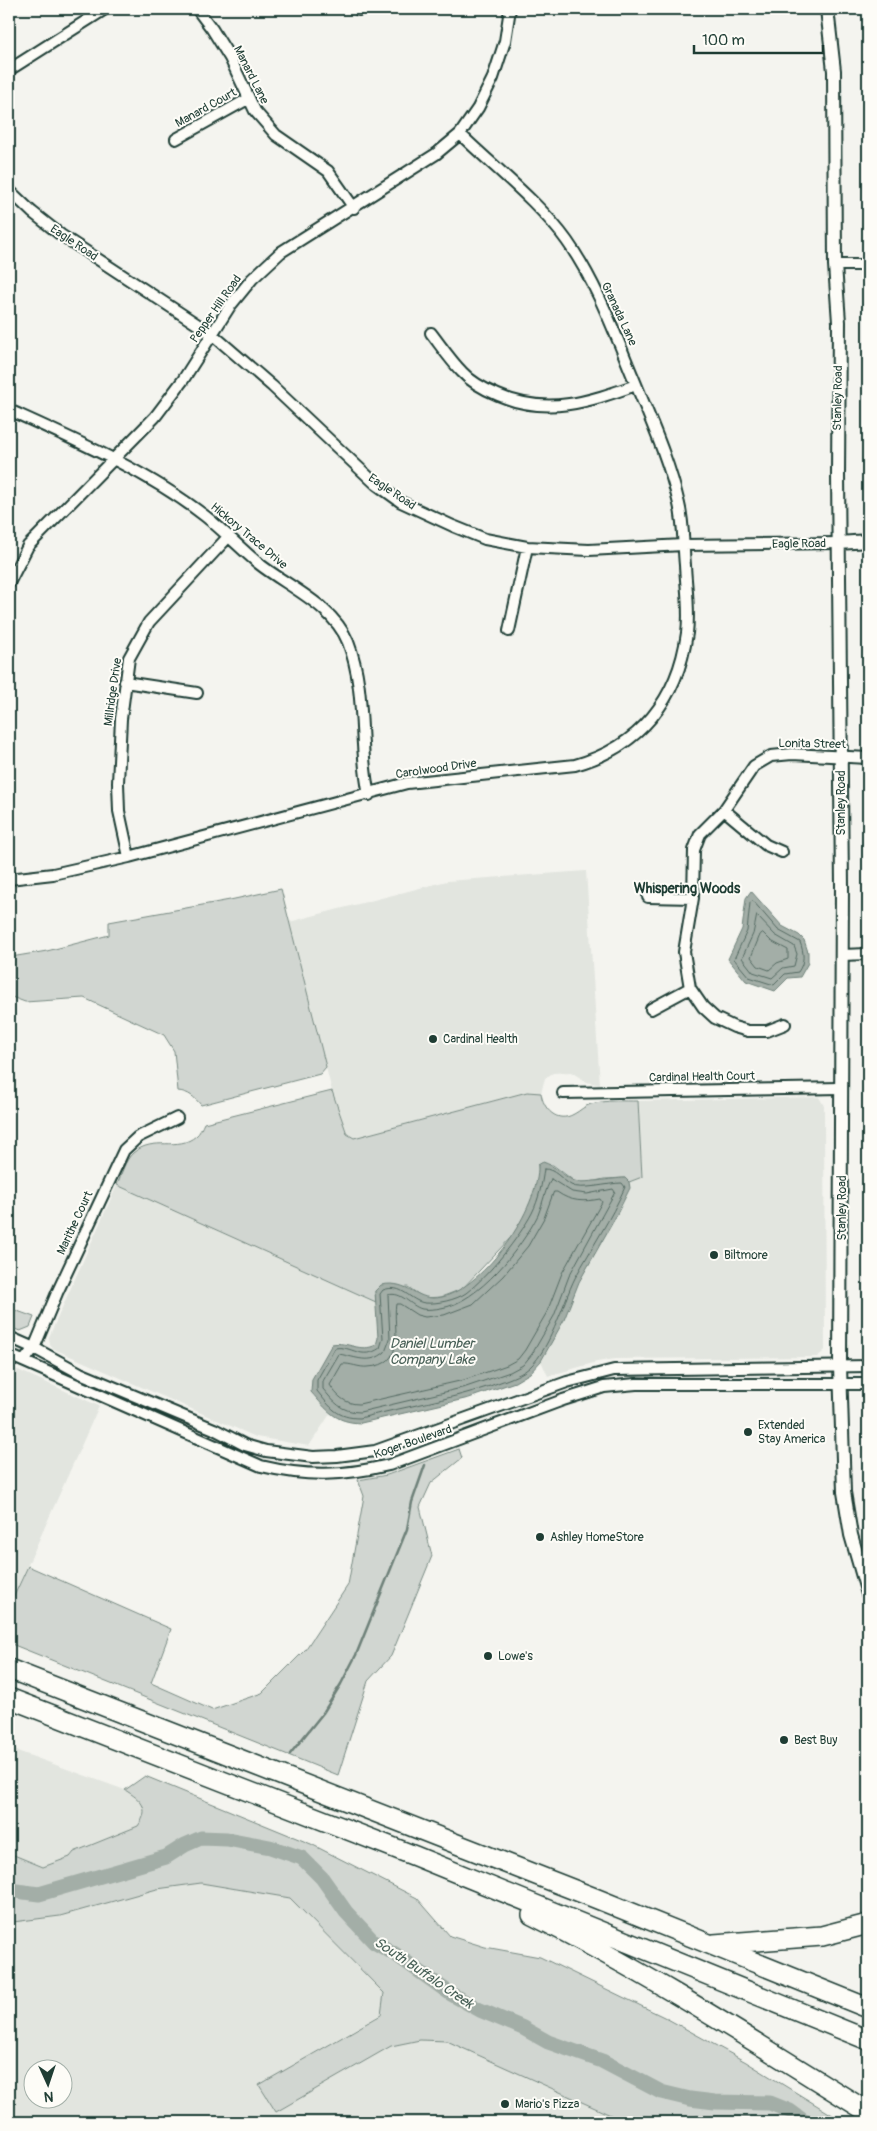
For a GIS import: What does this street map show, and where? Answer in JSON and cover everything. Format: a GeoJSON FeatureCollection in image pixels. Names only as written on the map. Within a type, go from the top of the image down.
{"type":"FeatureCollection","features":[{"type":"Feature","properties":{"kind":"highway"},"geometry":{"type":"LineString","coordinates":[[9,1669],[710,1944],[868,2008]]}},
{"type":"Feature","properties":{"kind":"highway"},"geometry":{"type":"LineString","coordinates":[[9,1698],[415,1856],[868,2040]]}},
{"type":"Feature","properties":{"kind":"highway"},"geometry":{"type":"LineString","coordinates":[[415,1856],[577,1937],[690,2002],[868,2112]]}},
{"type":"Feature","properties":{"kind":"highway"},"geometry":{"type":"LineString","coordinates":[[710,1944],[822,1936],[868,1924]]}},
{"type":"Feature","properties":{"kind":"highway"},"geometry":{"type":"LineString","coordinates":[[839,2094],[861,2122]]}},
{"type":"Feature","properties":{"kind":"street"},"geometry":{"type":"LineString","coordinates":[[9,70],[105,9]]}},
{"type":"Feature","properties":{"kind":"street","name":"Manard Lane"},"geometry":{"type":"LineString","coordinates":[[197,9],[230,58],[255,111],[276,135],[328,171],[354,208]]}},
{"type":"Feature","properties":{"kind":"street","name":"Pepper Hill Road"},"geometry":{"type":"LineString","coordinates":[[9,583],[28,546],[114,461],[155,416],[178,387],[230,306],[252,279],[282,252],[354,208],[436,154],[460,134],[478,108],[494,78],[505,41],[510,9]]}},
{"type":"Feature","properties":{"kind":"street","name":"Stanley Road"},"geometry":{"type":"LineString","coordinates":[[827,9],[834,71],[835,265],[839,322],[842,954],[840,1366],[844,1492],[851,1535],[868,1594]]}},
{"type":"Feature","properties":{"kind":"street","name":"Manard Court"},"geometry":{"type":"LineString","coordinates":[[176,138],[248,99]]}},
{"type":"Feature","properties":{"kind":"street","name":"Granada Lane"},"geometry":{"type":"LineString","coordinates":[[460,134],[542,212],[567,241],[598,295],[670,467],[680,506],[683,545]]}},
{"type":"Feature","properties":{"kind":"street","name":"Eagle Road"},"geometry":{"type":"LineString","coordinates":[[9,190],[32,212],[61,235],[212,334],[272,386],[354,464],[402,502],[484,539],[527,547],[589,550],[683,545],[868,541]]}},
{"type":"Feature","properties":{"kind":"street"},"geometry":{"type":"LineString","coordinates":[[835,265],[868,265]]}},
{"type":"Feature","properties":{"kind":"street"},"geometry":{"type":"LineString","coordinates":[[431,333],[463,373],[487,390],[514,402],[542,407],[568,405],[595,400],[636,385]]}},
{"type":"Feature","properties":{"kind":"street","name":"Hickory Trace Drive"},"geometry":{"type":"LineString","coordinates":[[9,410],[114,461],[166,489],[204,515],[258,563],[335,620],[347,640],[358,681],[365,778],[369,795]]}},
{"type":"Feature","properties":{"kind":"street","name":"Millridge Drive"},"geometry":{"type":"LineString","coordinates":[[129,857],[120,811],[118,782],[121,719],[129,658],[149,622],[229,536]]}},
{"type":"Feature","properties":{"kind":"street","name":"Carolwood Drive"},"geometry":{"type":"LineString","coordinates":[[9,879],[53,874],[129,857],[369,795],[406,783],[575,765],[596,759],[637,732],[656,714],[676,678],[687,632],[688,607],[683,545]]}},
{"type":"Feature","properties":{"kind":"street"},"geometry":{"type":"LineString","coordinates":[[509,631],[527,547]]}},
{"type":"Feature","properties":{"kind":"street"},"geometry":{"type":"LineString","coordinates":[[126,682],[197,693]]}},
{"type":"Feature","properties":{"kind":"street","name":"Lonita Street"},"geometry":{"type":"LineString","coordinates":[[785,1024],[767,1030],[748,1031],[734,1027],[715,1018],[703,1007],[690,988],[684,952],[693,898],[694,850],[700,834],[724,810],[754,766],[771,756],[792,754],[868,758]]}},
{"type":"Feature","properties":{"kind":"street"},"geometry":{"type":"LineString","coordinates":[[724,810],[766,845],[782,852]]}},
{"type":"Feature","properties":{"kind":"street"},"geometry":{"type":"LineString","coordinates":[[648,896],[693,898]]}},
{"type":"Feature","properties":{"kind":"street"},"geometry":{"type":"LineString","coordinates":[[842,954],[868,954]]}},
{"type":"Feature","properties":{"kind":"street"},"geometry":{"type":"LineString","coordinates":[[651,1009],[690,988]]}},
{"type":"Feature","properties":{"kind":"street","name":"Cardinal Health Court"},"geometry":{"type":"LineString","coordinates":[[563,1093],[841,1088]]}},
{"type":"Feature","properties":{"kind":"street","name":"Marithe Court"},"geometry":{"type":"LineString","coordinates":[[24,1362],[34,1348],[124,1150],[138,1137],[177,1118]]}},
{"type":"Feature","properties":{"kind":"street","name":"Koger Boulevard"},"geometry":{"type":"LineString","coordinates":[[9,1337],[80,1373],[214,1429],[245,1445],[266,1451],[313,1457],[375,1451],[567,1382],[614,1370],[868,1366]]}},
{"type":"Feature","properties":{"kind":"street","name":"Koger Boulevard"},"geometry":{"type":"LineString","coordinates":[[9,1355],[261,1466],[291,1473],[313,1474],[339,1474],[389,1464],[563,1400],[604,1387],[645,1384],[868,1384]]}},
{"type":"Feature","properties":{"kind":"shaded area"},"geometry":{"type":"Polygon","coordinates":[[[586,871],[600,1085],[587,1082],[571,1072],[553,1073],[545,1078],[541,1093],[527,1092],[354,1138],[347,1134],[332,1091],[289,922],[447,881],[586,871]]]}},
{"type":"Feature","properties":{"kind":"shaded area"},"geometry":{"type":"Polygon","coordinates":[[[281,889],[326,1067],[320,1074],[201,1105],[191,1095],[178,1091],[174,1051],[164,1035],[84,998],[25,1002],[9,996],[9,946],[11,957],[47,951],[109,935],[109,922],[281,889]]]}},
{"type":"Feature","properties":{"kind":"shaded area"},"geometry":{"type":"Polygon","coordinates":[[[332,1091],[347,1134],[354,1138],[527,1092],[541,1093],[548,1109],[557,1116],[562,1117],[568,1117],[589,1105],[597,1103],[638,1101],[642,1177],[629,1182],[625,1178],[604,1179],[586,1183],[574,1181],[553,1165],[538,1165],[539,1178],[528,1209],[514,1234],[462,1289],[441,1297],[424,1298],[408,1287],[375,1291],[376,1302],[117,1185],[128,1160],[133,1153],[141,1148],[149,1145],[189,1141],[200,1132],[204,1123],[332,1091]]]}},
{"type":"Feature","properties":{"kind":"shaded area"},"geometry":{"type":"Polygon","coordinates":[[[819,1097],[824,1106],[825,1350],[817,1357],[615,1359],[597,1362],[548,1376],[541,1361],[564,1320],[579,1282],[630,1188],[629,1182],[642,1176],[638,1101],[819,1097]]]}},
{"type":"Feature","properties":{"kind":"shaded area"},"geometry":{"type":"Polygon","coordinates":[[[117,1185],[376,1302],[378,1338],[376,1345],[360,1349],[340,1342],[311,1392],[330,1414],[309,1446],[256,1437],[54,1349],[50,1344],[49,1337],[117,1185]]]}},
{"type":"Feature","properties":{"kind":"shaded area"},"geometry":{"type":"Polygon","coordinates":[[[9,1308],[34,1317],[30,1327],[20,1331],[9,1327],[9,1308]]]}},
{"type":"Feature","properties":{"kind":"shaded area"},"geometry":{"type":"Polygon","coordinates":[[[9,1366],[99,1406],[9,1607],[9,1366]]]}},
{"type":"Feature","properties":{"kind":"shaded area"},"geometry":{"type":"Polygon","coordinates":[[[459,1449],[462,1458],[431,1483],[420,1507],[432,1556],[391,1656],[368,1681],[338,1775],[9,1643],[9,1607],[28,1566],[171,1629],[151,1683],[212,1710],[262,1693],[305,1650],[348,1585],[364,1496],[358,1480],[387,1475],[459,1449]]]}},
{"type":"Feature","properties":{"kind":"shaded area"},"geometry":{"type":"Polygon","coordinates":[[[9,1748],[125,1790],[140,1799],[144,1809],[142,1820],[138,1826],[74,1852],[70,1857],[43,1867],[9,1853],[9,1748]]]}},
{"type":"Feature","properties":{"kind":"shaded area"},"geometry":{"type":"Polygon","coordinates":[[[145,1776],[311,1844],[417,1898],[450,1936],[485,1947],[540,1957],[664,2017],[746,2062],[844,2122],[774,2122],[768,2118],[696,2116],[686,2122],[626,2122],[447,2041],[420,2040],[391,2046],[276,2112],[259,2085],[381,2015],[384,1993],[290,1898],[201,1883],[157,1889],[60,1916],[9,1921],[9,1853],[43,1867],[70,1857],[74,1852],[138,1826],[142,1820],[144,1809],[136,1797],[125,1790],[145,1776]]]}},
{"type":"Feature","properties":{"kind":"shaded area"},"geometry":{"type":"Polygon","coordinates":[[[201,1883],[290,1898],[384,1993],[381,2014],[259,2085],[276,2112],[391,2046],[420,2040],[447,2041],[626,2122],[9,2122],[9,1921],[60,1916],[157,1889],[201,1883]]]}},
{"type":"Feature","properties":{"kind":"shaded area"},"geometry":{"type":"Polygon","coordinates":[[[696,2116],[768,2118],[774,2122],[686,2122],[696,2116]]]}},
{"type":"Feature","properties":{"kind":"water"},"geometry":{"type":"Polygon","coordinates":[[[751,891],[782,926],[799,935],[804,940],[808,952],[808,963],[800,977],[788,978],[775,991],[746,981],[728,959],[742,929],[746,898],[751,891]]]}},
{"type":"Feature","properties":{"kind":"water","name":"Daniel Lumber Company Lake"},"geometry":{"type":"Polygon","coordinates":[[[543,1162],[574,1181],[584,1182],[625,1178],[629,1182],[630,1188],[579,1282],[564,1320],[541,1361],[530,1373],[515,1382],[469,1398],[361,1423],[344,1420],[332,1414],[311,1392],[312,1379],[332,1344],[365,1348],[376,1345],[378,1338],[375,1291],[381,1285],[391,1284],[399,1285],[426,1297],[442,1297],[458,1290],[475,1278],[491,1262],[520,1223],[536,1183],[538,1165],[543,1162]]]}},
{"type":"Feature","properties":{"kind":"waterway"},"geometry":{"type":"LineString","coordinates":[[290,1754],[323,1713],[356,1655],[407,1529],[412,1502],[425,1465]]}},
{"type":"Feature","properties":{"kind":"waterway","name":"South Buffalo Creek"},"geometry":{"type":"LineString","coordinates":[[9,1890],[39,1894],[166,1857],[201,1838],[227,1839],[270,1847],[302,1858],[322,1878],[346,1912],[374,1942],[395,1954],[451,1994],[480,2010],[523,2028],[548,2042],[602,2061],[661,2092],[690,2099],[715,2102],[770,2103],[790,2111],[805,2122]]}},
{"type":"Feature","properties":{"kind":"place","name":"Cardinal Health"},"geometry":{"type":"Point","coordinates":[433,1039]}},
{"type":"Feature","properties":{"kind":"place","name":"Biltmore"},"geometry":{"type":"Point","coordinates":[714,1255]}},
{"type":"Feature","properties":{"kind":"place","name":"Extended Stay America"},"geometry":{"type":"Point","coordinates":[748,1432]}},
{"type":"Feature","properties":{"kind":"place","name":"Ashley HomeStore"},"geometry":{"type":"Point","coordinates":[540,1537]}},
{"type":"Feature","properties":{"kind":"place","name":"Lowe's"},"geometry":{"type":"Point","coordinates":[488,1656]}},
{"type":"Feature","properties":{"kind":"place","name":"Best Buy"},"geometry":{"type":"Point","coordinates":[784,1740]}},
{"type":"Feature","properties":{"kind":"place","name":"Mario's Pizza"},"geometry":{"type":"Point","coordinates":[505,2104]}},
{"type":"Feature","properties":{"kind":"district","name":"Whispering Woods"},"geometry":{"type":"Point","coordinates":[687,888]}}]}
